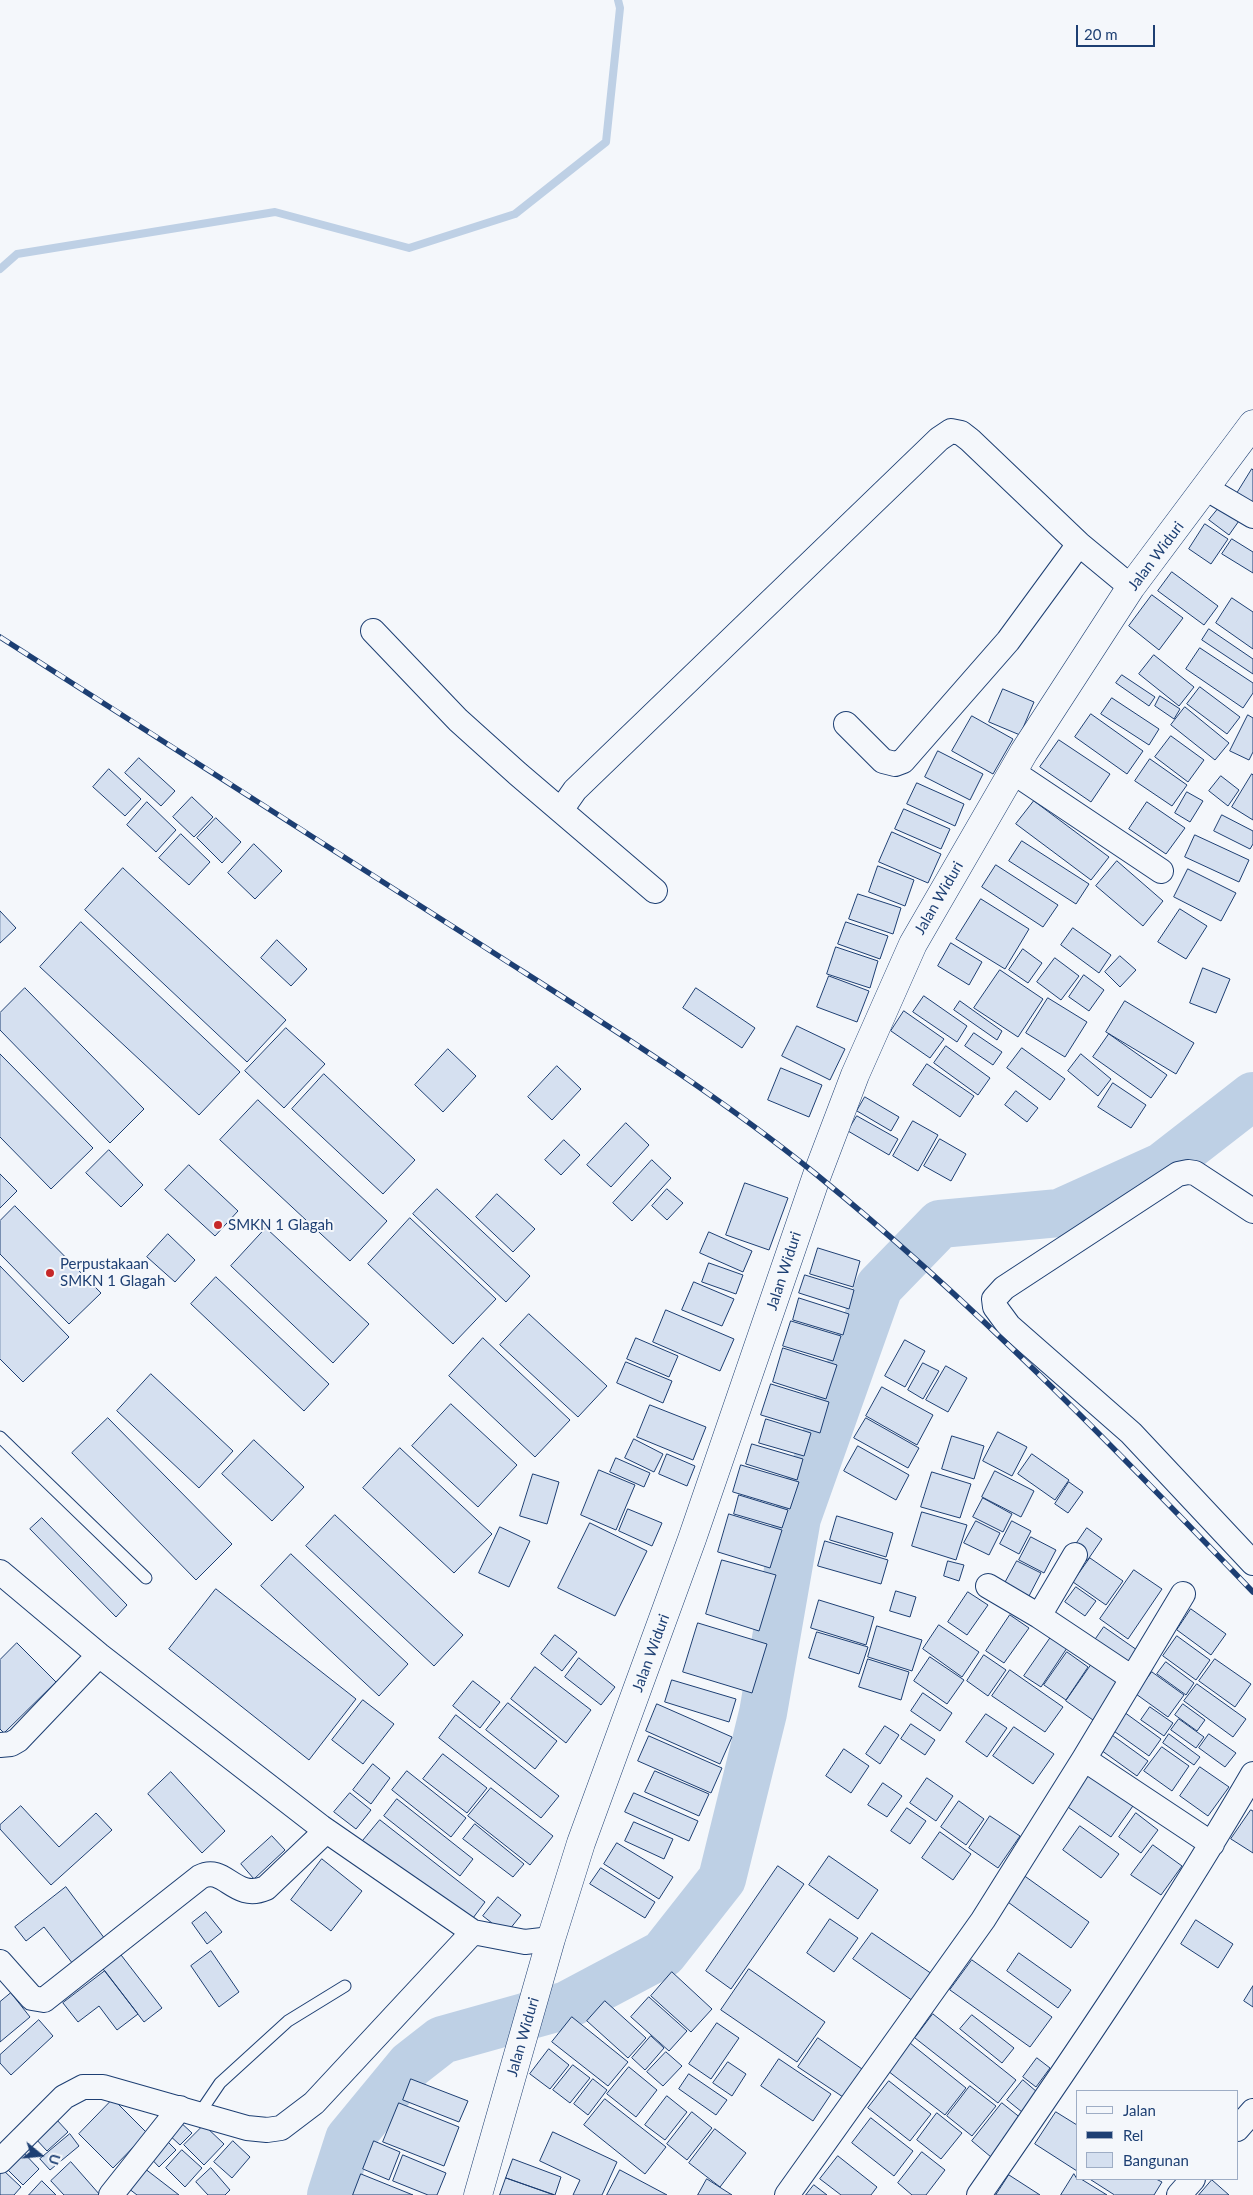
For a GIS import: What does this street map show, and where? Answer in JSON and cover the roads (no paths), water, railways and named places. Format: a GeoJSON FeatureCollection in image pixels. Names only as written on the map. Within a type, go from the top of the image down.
{"type":"FeatureCollection","features":[{"type":"Feature","properties":{"kind":"main road","name":"Jalan Widuri"},"geometry":{"type":"LineString","coordinates":[[478,2195],[549,1947],[581,1843],[692,1539],[816,1175],[852,1084],[913,944],[1123,580],[1206,489],[1253,424]]}},
{"type":"Feature","properties":{"kind":"street"},"geometry":{"type":"LineString","coordinates":[[561,810],[575,790],[939,439],[951,430],[962,433],[1083,547],[1123,580]]}},
{"type":"Feature","properties":{"kind":"street"},"geometry":{"type":"LineString","coordinates":[[1206,489],[1253,516]]}},
{"type":"Feature","properties":{"kind":"street"},"geometry":{"type":"LineString","coordinates":[[846,724],[883,761],[895,764],[903,761],[1008,641],[1083,547]]}},
{"type":"Feature","properties":{"kind":"street"},"geometry":{"type":"LineString","coordinates":[[373,631],[458,720],[655,891]]}},
{"type":"Feature","properties":{"kind":"street"},"geometry":{"type":"LineString","coordinates":[[1013,772],[1162,871]]}},
{"type":"Feature","properties":{"kind":"street"},"geometry":{"type":"LineString","coordinates":[[1253,1212],[1195,1173],[1178,1174],[1004,1288],[994,1299],[995,1306],[1009,1326],[1132,1432],[1253,1563]]}},
{"type":"Feature","properties":{"kind":"street"},"geometry":{"type":"LineString","coordinates":[[1038,1616],[1075,1556]]}},
{"type":"Feature","properties":{"kind":"street"},"geometry":{"type":"LineString","coordinates":[[0,1572],[99,1655],[326,1831],[473,1932],[549,1947]]}},
{"type":"Feature","properties":{"kind":"street"},"geometry":{"type":"LineString","coordinates":[[988,1586],[1038,1616],[1132,1678]]}},
{"type":"Feature","properties":{"kind":"street"},"geometry":{"type":"LineString","coordinates":[[787,2195],[983,1920],[1084,1759],[1183,1594]]}},
{"type":"Feature","properties":{"kind":"street"},"geometry":{"type":"LineString","coordinates":[[0,1745],[6,1746],[18,1740],[99,1655]]}},
{"type":"Feature","properties":{"kind":"street"},"geometry":{"type":"LineString","coordinates":[[1084,1759],[1212,1844]]}},
{"type":"Feature","properties":{"kind":"street"},"geometry":{"type":"LineString","coordinates":[[979,2195],[1043,2102],[1212,1844],[1253,1774]]}},
{"type":"Feature","properties":{"kind":"street"},"geometry":{"type":"LineString","coordinates":[[0,1962],[32,1998],[44,2000],[200,1877],[213,1874],[236,1888],[256,1892],[266,1888],[326,1831]]}},
{"type":"Feature","properties":{"kind":"street"},"geometry":{"type":"LineString","coordinates":[[0,2161],[64,2097],[83,2087],[103,2087],[246,2128],[267,2130],[282,2128],[295,2120],[314,2103],[473,1932]]}},
{"type":"Feature","properties":{"kind":"street"},"geometry":{"type":"LineString","coordinates":[[1238,2128],[1253,2110]]}},
{"type":"Feature","properties":{"kind":"street"},"geometry":{"type":"LineString","coordinates":[[111,2195],[190,2111]]}},
{"type":"Feature","properties":{"kind":"street"},"geometry":{"type":"LineString","coordinates":[[1179,2195],[1192,2180]]}},
{"type":"Feature","properties":{"kind":"lane"},"geometry":{"type":"LineString","coordinates":[[0,1437],[146,1578]]}},
{"type":"Feature","properties":{"kind":"lane"},"geometry":{"type":"LineString","coordinates":[[190,2111],[288,2021],[344,1986]]}},
{"type":"Feature","properties":{"kind":"waterway"},"geometry":{"type":"LineString","coordinates":[[0,269],[17,254],[275,212],[409,248],[515,214],[606,142],[620,8],[618,0]]}},
{"type":"Feature","properties":{"kind":"waterway"},"geometry":{"type":"LineString","coordinates":[[331,2195],[349,2139],[410,2065],[442,2040],[567,2005],[663,1954],[722,1879],[763,1713],[797,1518],[879,1287],[940,1224],[1059,1213],[1163,1166],[1253,1096]]}},
{"type":"Feature","properties":{"kind":"railway"},"geometry":{"type":"LineString","coordinates":[[0,637],[602,1022],[690,1081],[775,1142],[875,1223],[987,1325],[1095,1430],[1253,1592]]}},
{"type":"Feature","properties":{"kind":"place","name":"SMKN 1 Glagah"},"geometry":{"type":"Point","coordinates":[218,1225]}},
{"type":"Feature","properties":{"kind":"place","name":"Perpustakaan SMKN 1 Glagah"},"geometry":{"type":"Point","coordinates":[50,1273]}}]}
